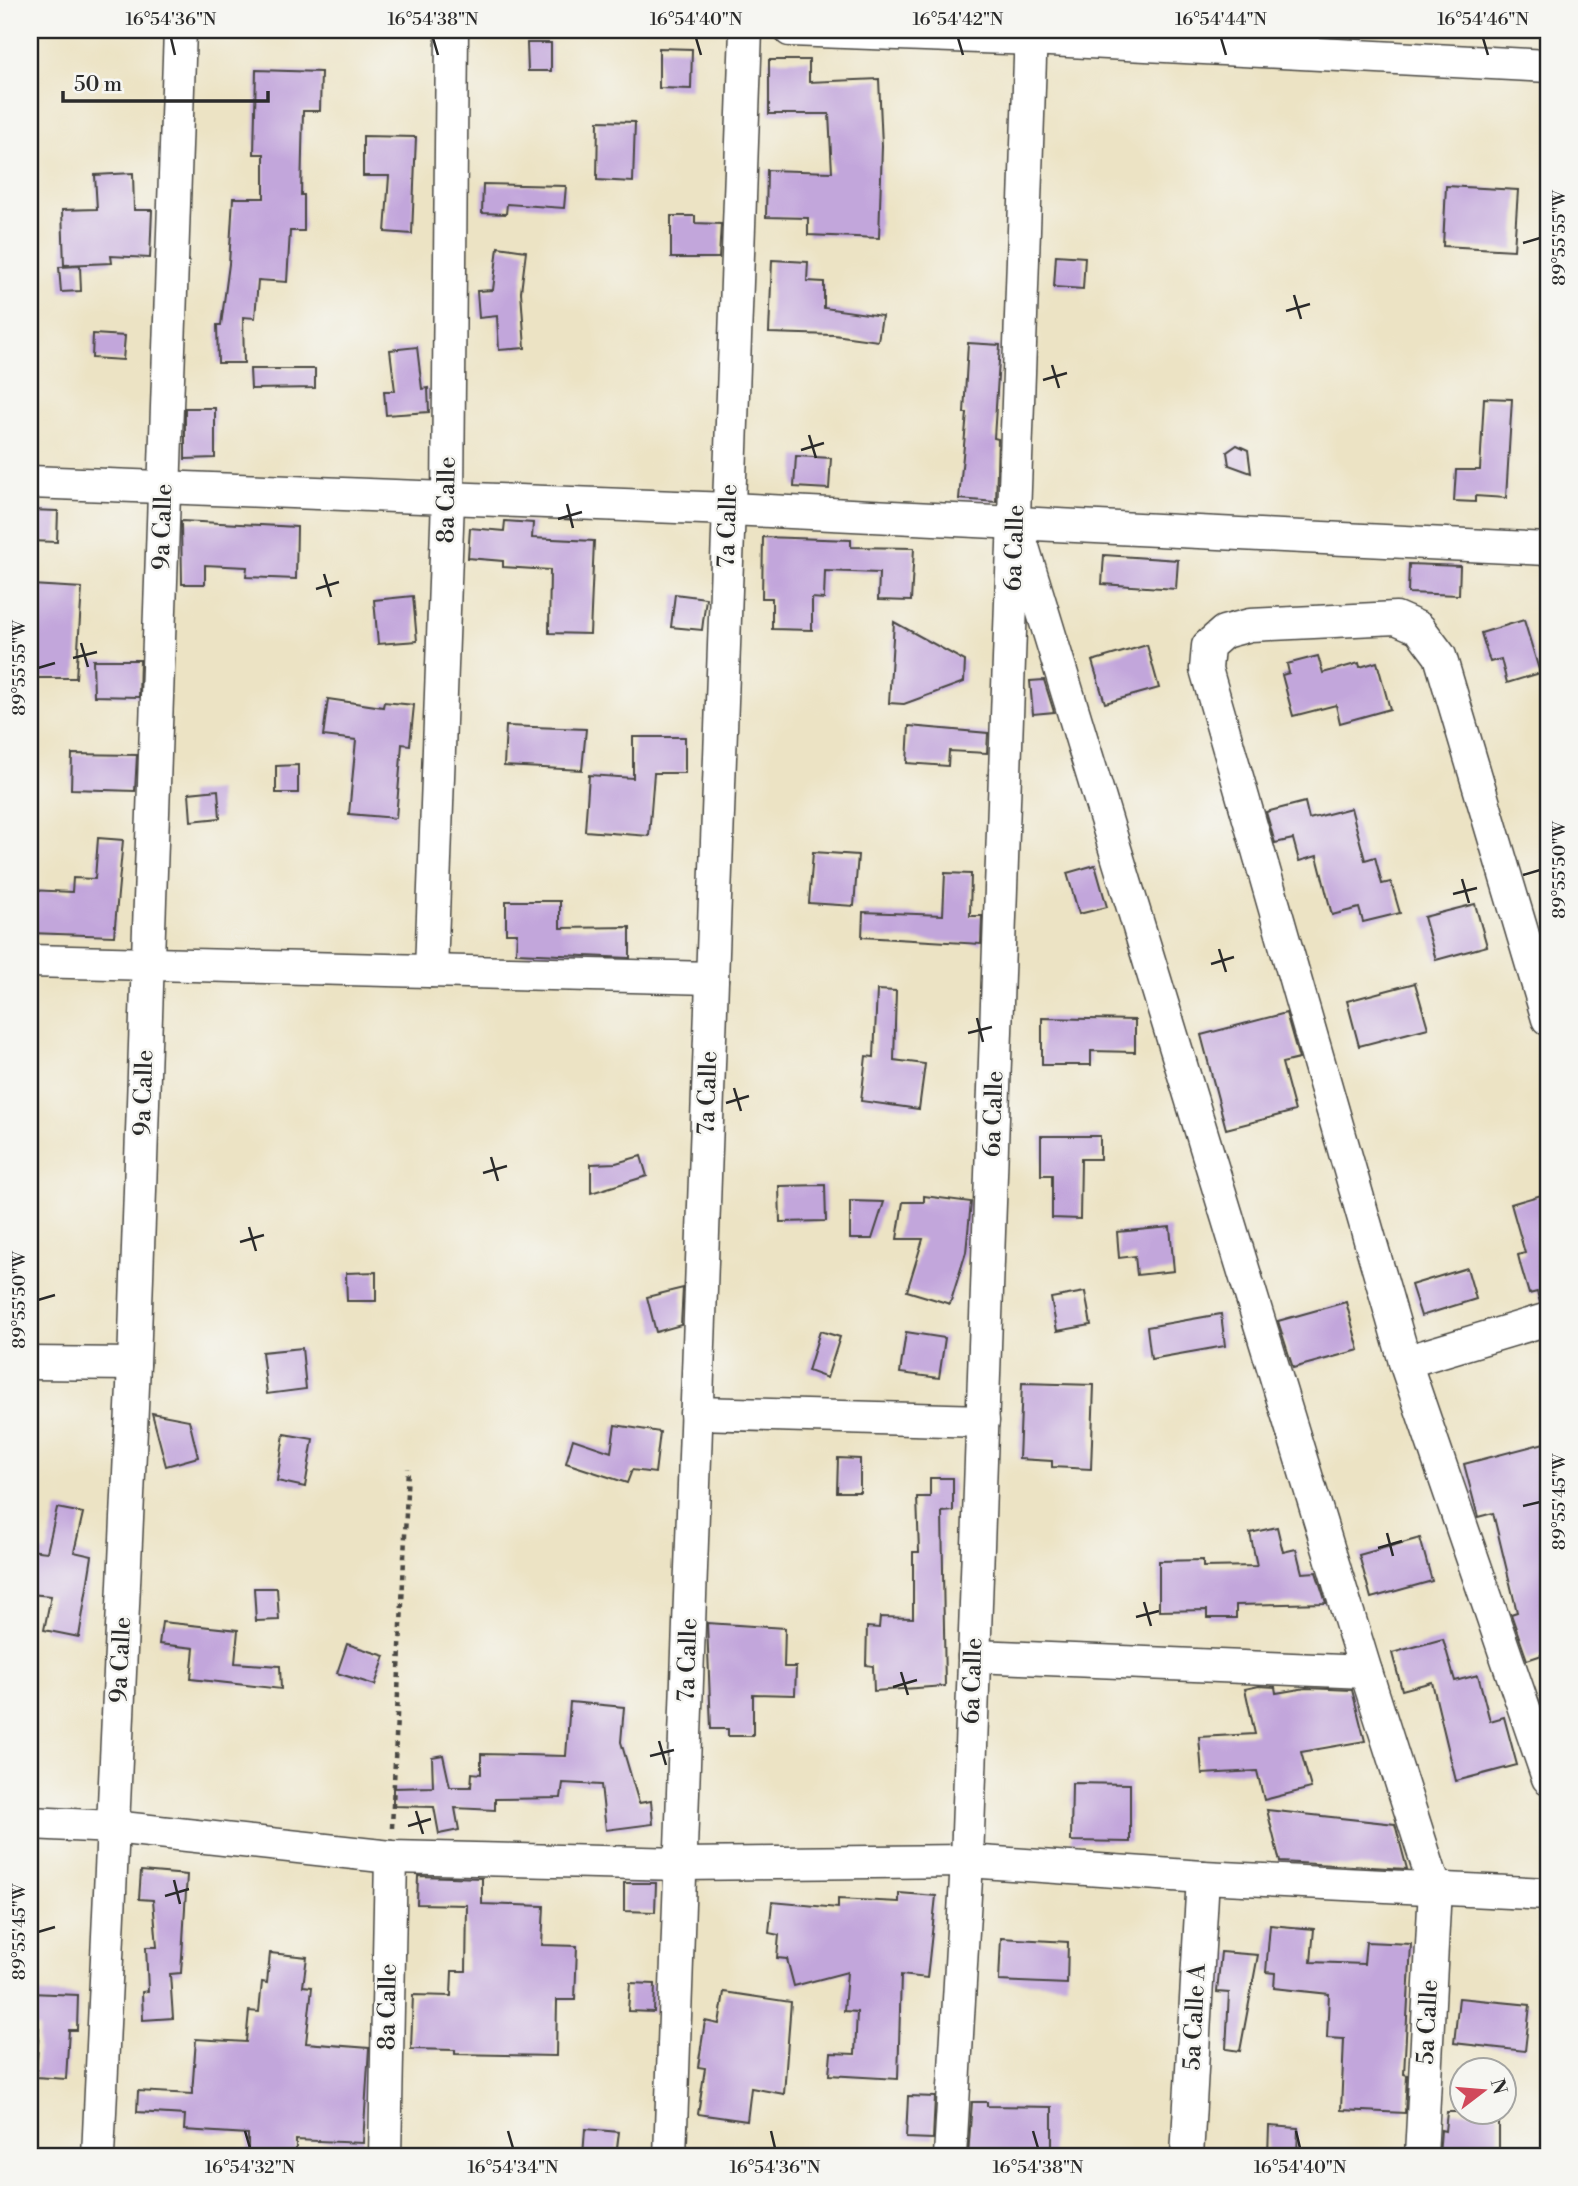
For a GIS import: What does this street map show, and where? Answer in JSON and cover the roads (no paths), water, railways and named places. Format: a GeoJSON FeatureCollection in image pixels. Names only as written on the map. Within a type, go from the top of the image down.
{"type":"FeatureCollection","features":[{"type":"Feature","properties":{"kind":"street","name":"9a Calle"},"geometry":{"type":"LineString","coordinates":[[98,2156],[134,1364],[180,30]]}},
{"type":"Feature","properties":{"kind":"street","name":"8a Calle"},"geometry":{"type":"LineString","coordinates":[[431,971],[448,499],[452,30]]}},
{"type":"Feature","properties":{"kind":"street","name":"7a Calle"},"geometry":{"type":"LineString","coordinates":[[670,2156],[746,30]]}},
{"type":"Feature","properties":{"kind":"street"},"geometry":{"type":"LineString","coordinates":[[790,30],[1336,43],[1548,66]]}},
{"type":"Feature","properties":{"kind":"street","name":"6a Calle"},"geometry":{"type":"LineString","coordinates":[[950,2156],[967,1861],[1016,522],[1030,34]]}},
{"type":"Feature","properties":{"kind":"street"},"geometry":{"type":"LineString","coordinates":[[30,482],[1016,522],[1547,554]]}},
{"type":"Feature","properties":{"kind":"street"},"geometry":{"type":"LineString","coordinates":[[1016,522],[1366,1672],[1435,1888]]}},
{"type":"Feature","properties":{"kind":"street"},"geometry":{"type":"LineString","coordinates":[[1548,1019],[1440,656],[1419,628],[1396,618],[1250,625],[1224,632],[1208,646],[1206,669],[1405,1362],[1548,1778]]}},
{"type":"Feature","properties":{"kind":"street"},"geometry":{"type":"LineString","coordinates":[[30,961],[712,978]]}},
{"type":"Feature","properties":{"kind":"street"},"geometry":{"type":"LineString","coordinates":[[1405,1362],[1548,1319]]}},
{"type":"Feature","properties":{"kind":"street"},"geometry":{"type":"LineString","coordinates":[[30,1363],[134,1364]]}},
{"type":"Feature","properties":{"kind":"street"},"geometry":{"type":"LineString","coordinates":[[696,1413],[983,1421]]}},
{"type":"Feature","properties":{"kind":"street"},"geometry":{"type":"LineString","coordinates":[[974,1656],[1366,1672]]}},
{"type":"Feature","properties":{"kind":"street"},"geometry":{"type":"LineString","coordinates":[[30,1823],[113,1827],[391,1857],[682,1864],[967,1861],[1203,1877],[1548,1894]]}},
{"type":"Feature","properties":{"kind":"street","name":"8a Calle"},"geometry":{"type":"LineString","coordinates":[[384,2156],[391,1857]]}},
{"type":"Feature","properties":{"kind":"street","name":"5a Calle A"},"geometry":{"type":"LineString","coordinates":[[1188,2156],[1203,1877]]}},
{"type":"Feature","properties":{"kind":"street","name":"5a Calle"},"geometry":{"type":"LineString","coordinates":[[1421,2156],[1435,1888]]}}]}
